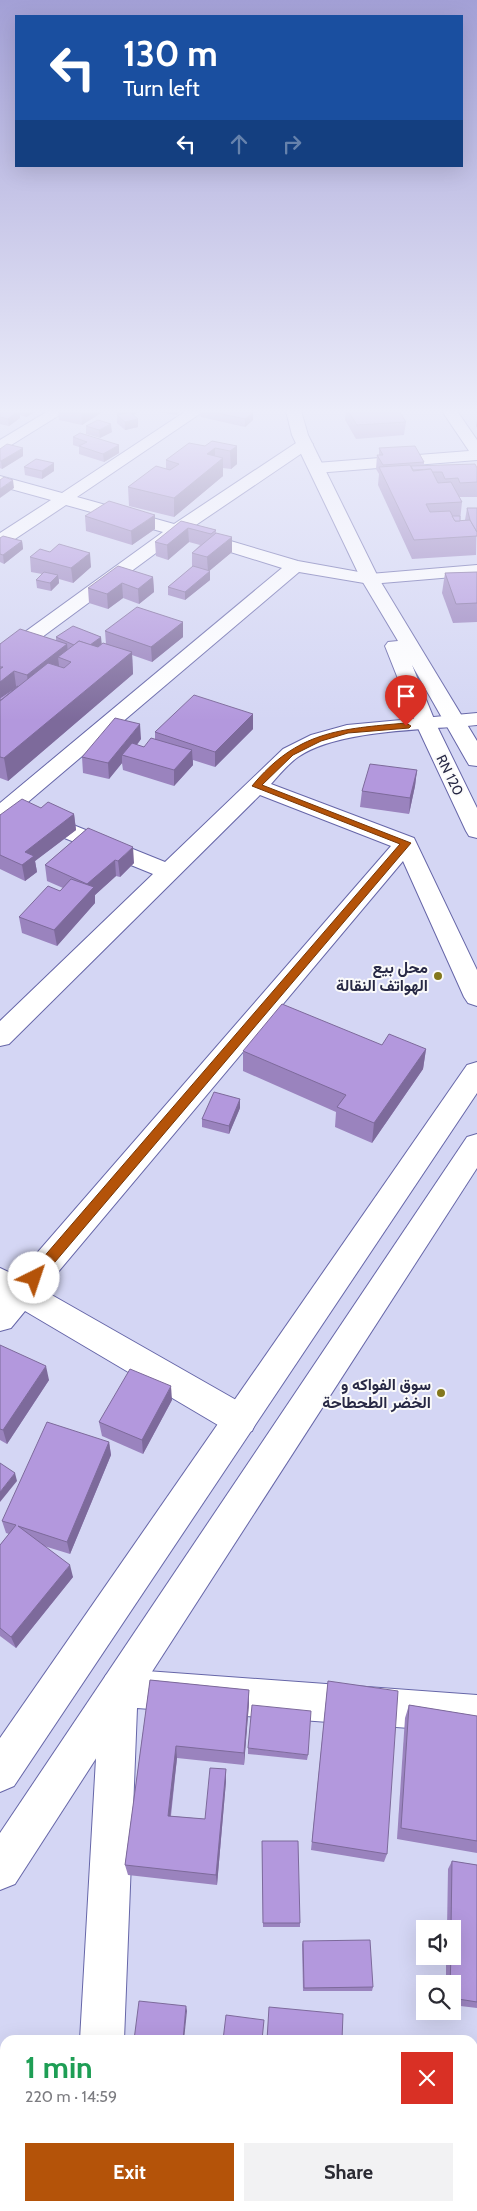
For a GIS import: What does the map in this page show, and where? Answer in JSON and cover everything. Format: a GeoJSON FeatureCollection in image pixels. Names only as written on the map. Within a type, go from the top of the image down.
{"type":"FeatureCollection","features":[{"type":"Feature","properties":{"kind":"street"},"geometry":{"type":"LineString","coordinates":[[0,541],[42,514]]}},
{"type":"Feature","properties":{"kind":"street"},"geometry":{"type":"LineString","coordinates":[[119,514],[295,566],[370,579],[477,570]]}},
{"type":"Feature","properties":{"kind":"street"},"geometry":{"type":"LineString","coordinates":[[0,660],[198,514]]}},
{"type":"Feature","properties":{"kind":"street","name":"RN 120"},"geometry":{"type":"LineString","coordinates":[[338,514],[370,579],[426,724],[477,832]]}},
{"type":"Feature","properties":{"kind":"street"},"geometry":{"type":"LineString","coordinates":[[170,872],[3,808],[295,566]]}},
{"type":"Feature","properties":{"kind":"street","name":"RN 120"},"geometry":{"type":"LineString","coordinates":[[370,579],[467,720],[477,760]]}},
{"type":"Feature","properties":{"kind":"street"},"geometry":{"type":"LineString","coordinates":[[0,1038],[290,753],[318,739],[347,730],[467,720]]}},
{"type":"Feature","properties":{"kind":"street"},"geometry":{"type":"LineString","coordinates":[[256,786],[406,843],[477,997]]}},
{"type":"Feature","properties":{"kind":"street"},"geometry":{"type":"LineString","coordinates":[[0,1318],[10,1287],[406,843]]}},
{"type":"Feature","properties":{"kind":"street"},"geometry":{"type":"LineString","coordinates":[[0,1772],[477,1072]]}},
{"type":"Feature","properties":{"kind":"street"},"geometry":{"type":"LineString","coordinates":[[0,1869],[477,1145]]}},
{"type":"Feature","properties":{"kind":"street"},"geometry":{"type":"LineString","coordinates":[[10,1287],[240,1420]]}},
{"type":"Feature","properties":{"kind":"street"},"geometry":{"type":"LineString","coordinates":[[119,1688],[477,1714]]}},
{"type":"Feature","properties":{"kind":"street"},"geometry":{"type":"LineString","coordinates":[[102,2035],[119,1688]]}},
{"type":"Feature","properties":{"kind":"building"},"geometry":{"type":"Polygon","coordinates":[[[88,514],[155,515],[131,531],[85,516],[88,514]]]}},
{"type":"Feature","properties":{"kind":"building"},"geometry":{"type":"Polygon","coordinates":[[[402,514],[452,514],[455,521],[470,520],[477,532],[477,536],[414,540],[402,514]]]}},
{"type":"Feature","properties":{"kind":"building"},"geometry":{"type":"Polygon","coordinates":[[[469,514],[477,514],[477,532],[469,514]]]}},
{"type":"Feature","properties":{"kind":"building"},"geometry":{"type":"Polygon","coordinates":[[[452,516],[460,516],[460,521],[455,521],[452,516]]]}},
{"type":"Feature","properties":{"kind":"building"},"geometry":{"type":"Polygon","coordinates":[[[181,521],[216,530],[211,534],[188,528],[167,545],[155,542],[181,521]]]}},
{"type":"Feature","properties":{"kind":"building"},"geometry":{"type":"Polygon","coordinates":[[[216,533],[232,537],[207,557],[192,553],[216,533]]]}},
{"type":"Feature","properties":{"kind":"building"},"geometry":{"type":"Polygon","coordinates":[[[3,536],[22,541],[3,555],[0,554],[0,538],[3,536]]]}},
{"type":"Feature","properties":{"kind":"building"},"geometry":{"type":"Polygon","coordinates":[[[59,544],[90,553],[71,568],[30,557],[40,549],[50,552],[59,544]]]}},
{"type":"Feature","properties":{"kind":"building"},"geometry":{"type":"Polygon","coordinates":[[[118,566],[153,577],[138,589],[122,583],[107,594],[88,588],[118,566]]]}},
{"type":"Feature","properties":{"kind":"building"},"geometry":{"type":"Polygon","coordinates":[[[193,566],[210,571],[185,592],[168,587],[193,566]]]}},
{"type":"Feature","properties":{"kind":"building"},"geometry":{"type":"Polygon","coordinates":[[[44,572],[58,575],[50,583],[36,580],[44,572]]]}},
{"type":"Feature","properties":{"kind":"building"},"geometry":{"type":"Polygon","coordinates":[[[477,572],[477,603],[456,604],[445,573],[477,572]]]}},
{"type":"Feature","properties":{"kind":"building"},"geometry":{"type":"Polygon","coordinates":[[[137,607],[183,622],[151,647],[105,631],[137,607]]]}},
{"type":"Feature","properties":{"kind":"building"},"geometry":{"type":"Polygon","coordinates":[[[73,626],[101,637],[90,645],[79,641],[74,645],[56,637],[73,626]]]}},
{"type":"Feature","properties":{"kind":"building"},"geometry":{"type":"Polygon","coordinates":[[[20,629],[67,644],[27,675],[14,671],[0,682],[0,669],[3,667],[0,667],[0,644],[20,629]]]}},
{"type":"Feature","properties":{"kind":"building"},"geometry":{"type":"Polygon","coordinates":[[[79,641],[98,647],[103,643],[132,652],[4,758],[0,757],[0,701],[48,663],[64,668],[71,662],[58,657],[79,641]]]}},
{"type":"Feature","properties":{"kind":"building"},"geometry":{"type":"Polygon","coordinates":[[[18,686],[1,700],[0,700],[0,698],[18,686]]]}},
{"type":"Feature","properties":{"kind":"building"},"geometry":{"type":"Polygon","coordinates":[[[194,695],[253,714],[215,752],[155,732],[194,695]]]}},
{"type":"Feature","properties":{"kind":"building"},"geometry":{"type":"Polygon","coordinates":[[[115,718],[140,724],[108,763],[82,757],[115,718]]]}},
{"type":"Feature","properties":{"kind":"building"},"geometry":{"type":"Polygon","coordinates":[[[151,738],[192,750],[174,770],[122,755],[132,743],[144,747],[151,738]]]}},
{"type":"Feature","properties":{"kind":"building"},"geometry":{"type":"Polygon","coordinates":[[[370,764],[417,770],[410,798],[362,791],[370,764]]]}},
{"type":"Feature","properties":{"kind":"building"},"geometry":{"type":"Polygon","coordinates":[[[22,799],[41,808],[48,802],[74,814],[25,852],[34,856],[22,865],[0,855],[0,815],[22,799]]]}},
{"type":"Feature","properties":{"kind":"building"},"geometry":{"type":"Polygon","coordinates":[[[88,828],[133,847],[118,861],[115,860],[87,884],[45,865],[88,828]]]}},
{"type":"Feature","properties":{"kind":"building"},"geometry":{"type":"Polygon","coordinates":[[[71,879],[94,887],[54,930],[19,917],[48,886],[60,891],[71,879]]]}},
{"type":"Feature","properties":{"kind":"building"},"geometry":{"type":"Polygon","coordinates":[[[282,1004],[382,1045],[389,1034],[426,1049],[374,1123],[337,1107],[346,1095],[243,1051],[282,1004]]]}},
{"type":"Feature","properties":{"kind":"building"},"geometry":{"type":"Polygon","coordinates":[[[214,1092],[240,1099],[229,1126],[202,1119],[214,1092]]]}},
{"type":"Feature","properties":{"kind":"building"},"geometry":{"type":"Polygon","coordinates":[[[0,1345],[46,1366],[3,1430],[0,1429],[0,1345]]]}},
{"type":"Feature","properties":{"kind":"building"},"geometry":{"type":"Polygon","coordinates":[[[130,1369],[171,1386],[142,1440],[99,1422],[130,1369]]]}},
{"type":"Feature","properties":{"kind":"building"},"geometry":{"type":"Polygon","coordinates":[[[47,1422],[109,1442],[67,1542],[18,1526],[70,1565],[11,1637],[0,1628],[0,1545],[16,1525],[2,1521],[47,1422]]]}},
{"type":"Feature","properties":{"kind":"building"},"geometry":{"type":"Polygon","coordinates":[[[0,1463],[15,1473],[0,1492],[0,1463]]]}},
{"type":"Feature","properties":{"kind":"building"},"geometry":{"type":"Polygon","coordinates":[[[150,1680],[249,1690],[244,1753],[176,1746],[168,1816],[205,1819],[210,1768],[226,1769],[216,1875],[125,1865],[150,1680]]]}},
{"type":"Feature","properties":{"kind":"building"},"geometry":{"type":"Polygon","coordinates":[[[328,1681],[398,1691],[387,1854],[312,1842],[328,1681]]]}},
{"type":"Feature","properties":{"kind":"building"},"geometry":{"type":"Polygon","coordinates":[[[252,1705],[311,1711],[308,1755],[248,1748],[252,1705]]]}},
{"type":"Feature","properties":{"kind":"building"},"geometry":{"type":"Polygon","coordinates":[[[409,1705],[477,1716],[477,1841],[401,1828],[409,1705]]]}},
{"type":"Feature","properties":{"kind":"building"},"geometry":{"type":"Polygon","coordinates":[[[262,1841],[298,1841],[300,1923],[263,1923],[262,1841]]]}},
{"type":"Feature","properties":{"kind":"building"},"geometry":{"type":"Polygon","coordinates":[[[452,1861],[477,1865],[477,2002],[461,1999],[461,1975],[450,1975],[451,1965],[461,1965],[461,1920],[451,1920],[452,1861]]]}},
{"type":"Feature","properties":{"kind":"building"},"geometry":{"type":"Polygon","coordinates":[[[370,1940],[373,1987],[304,1988],[303,1941],[370,1940]]]}},
{"type":"Feature","properties":{"kind":"building"},"geometry":{"type":"Polygon","coordinates":[[[139,2001],[186,2006],[183,2035],[135,2035],[139,2001]]]}},
{"type":"Feature","properties":{"kind":"building"},"geometry":{"type":"Polygon","coordinates":[[[269,2007],[343,2014],[342,2035],[267,2035],[269,2007]]]}},
{"type":"Feature","properties":{"kind":"building"},"geometry":{"type":"Polygon","coordinates":[[[226,2015],[264,2020],[262,2035],[224,2035],[226,2015]]]}},
{"type":"Feature","properties":{"kind":"place","name":"محل بيع الهواتف النقالة"},"geometry":{"type":"Point","coordinates":[438,976]}},
{"type":"Feature","properties":{"kind":"place","name":"سوق الفواكه و الخضر الطحطاحة"},"geometry":{"type":"Point","coordinates":[441,1393]}},
{"type":"Feature","properties":{"kind":"route"},"geometry":{"type":"LineString","coordinates":[[34,1278],[406,843],[256,786],[290,753],[318,739],[347,730],[406,726]]}}]}
